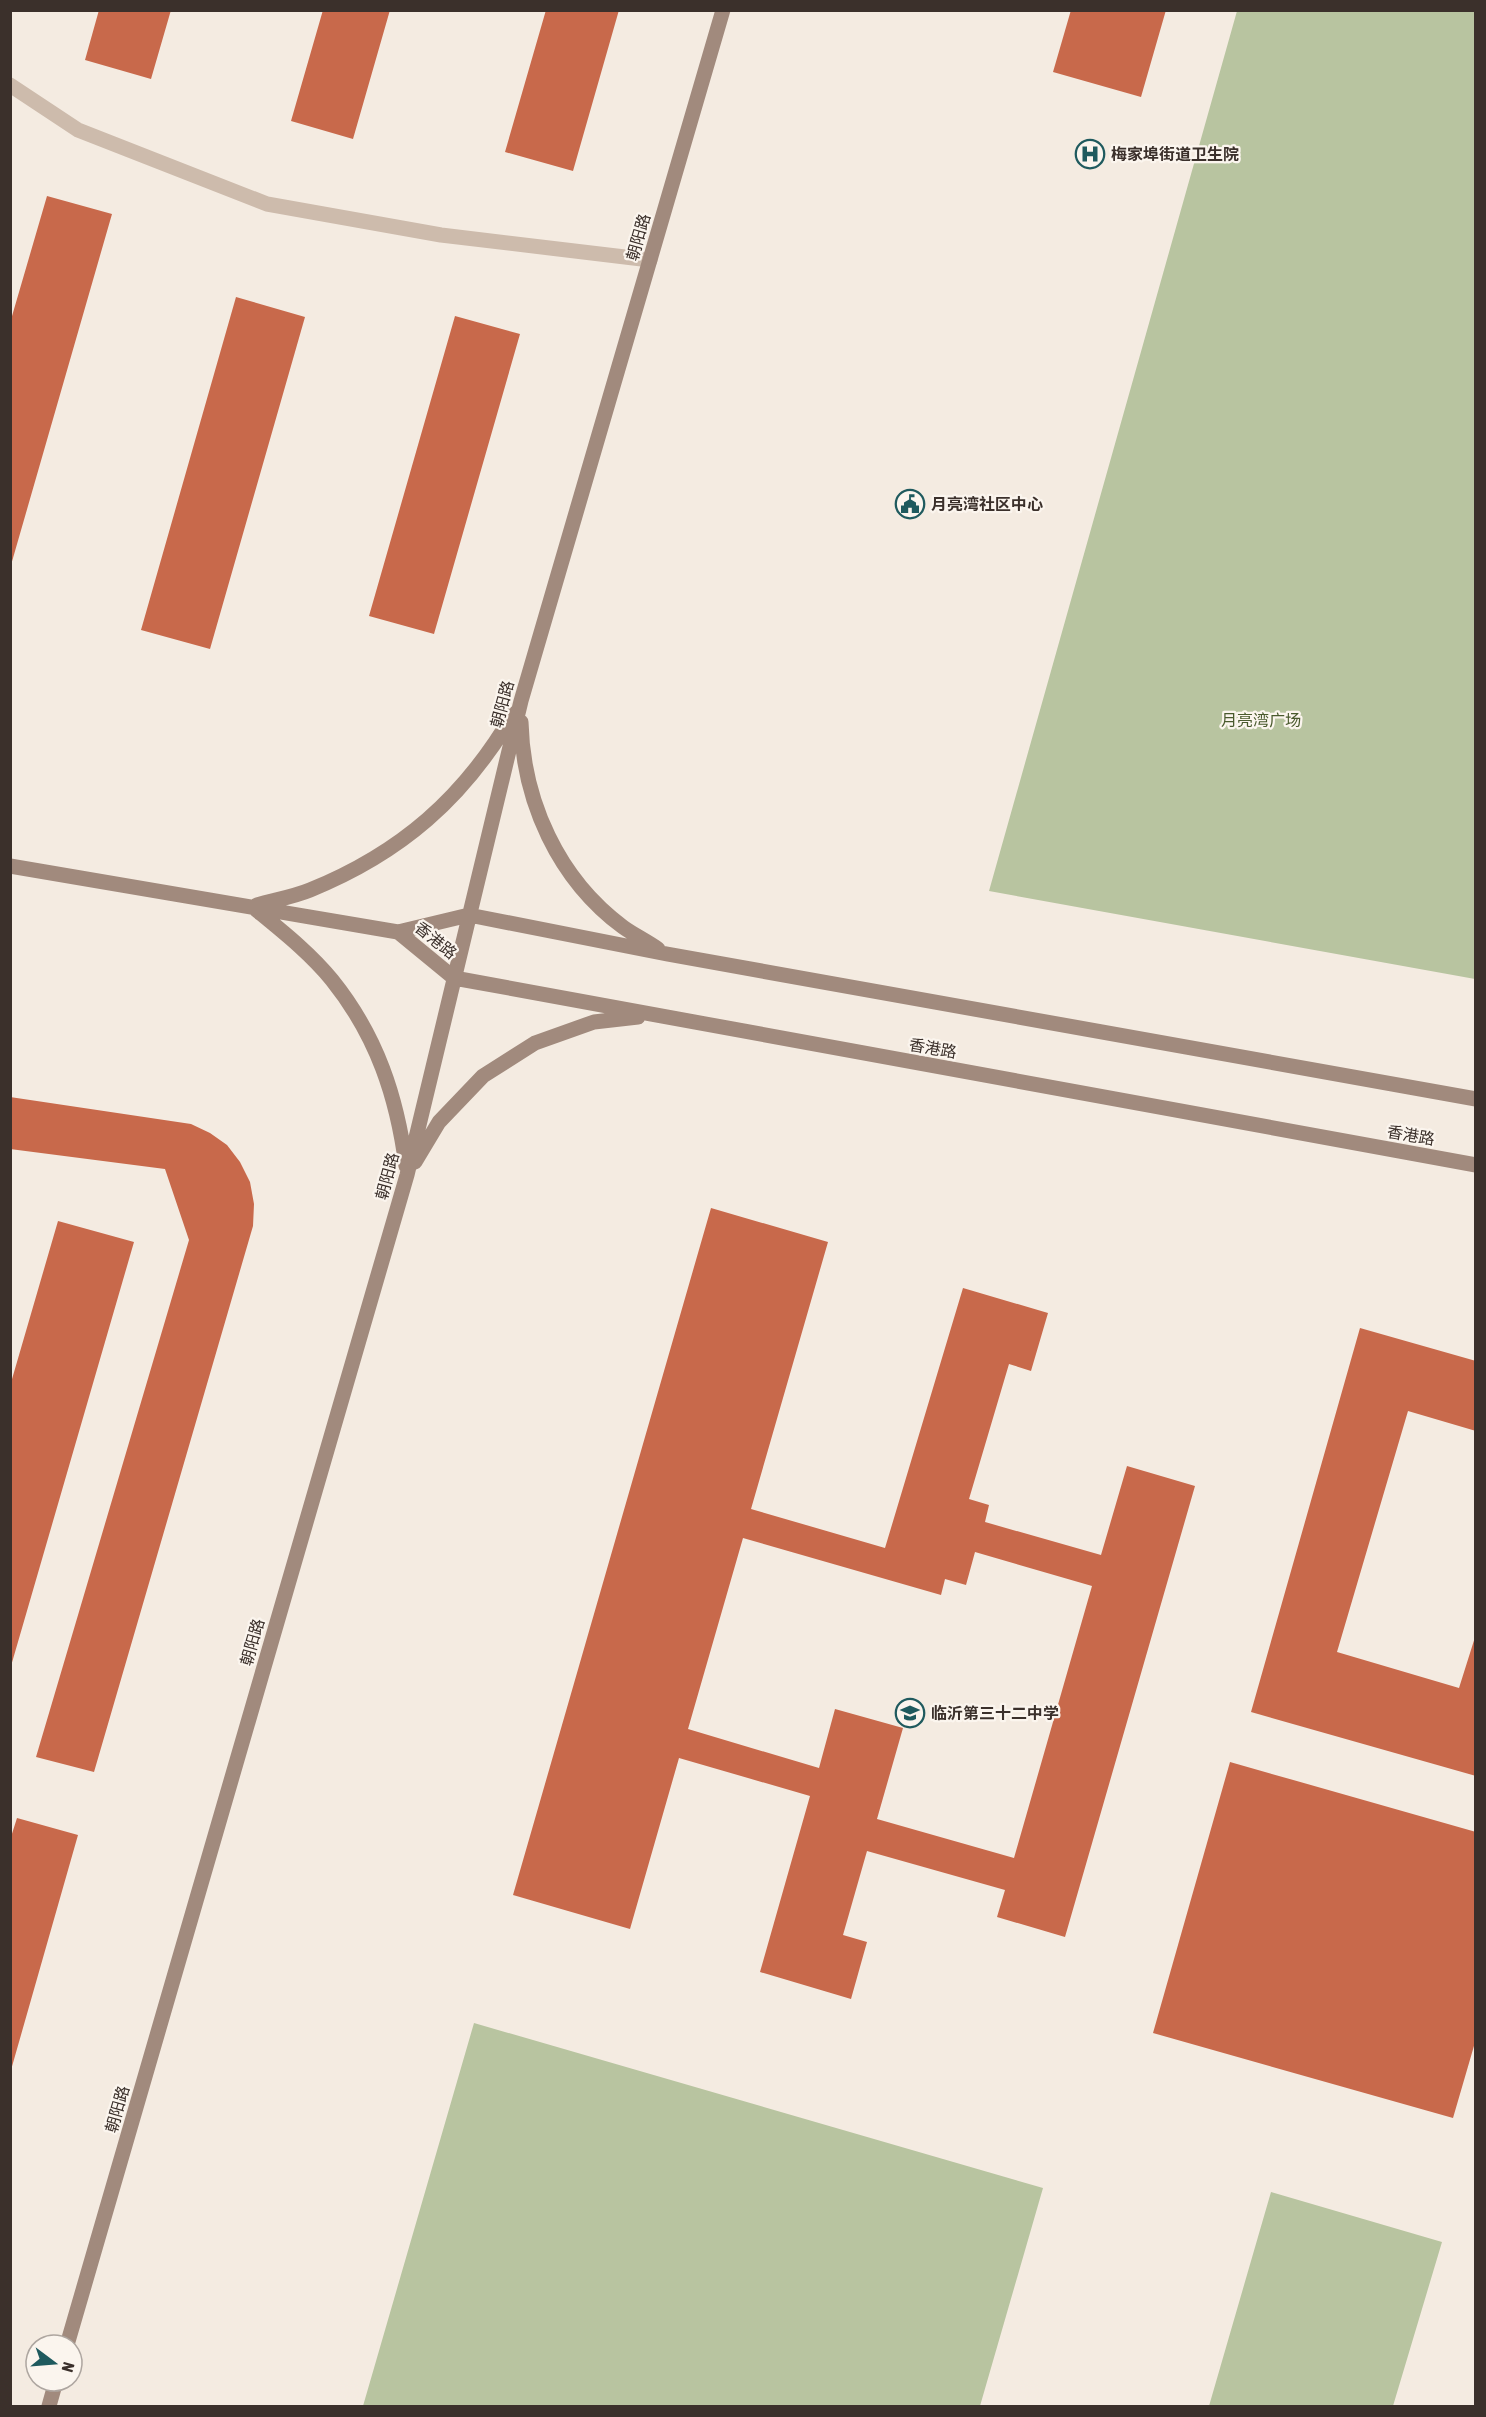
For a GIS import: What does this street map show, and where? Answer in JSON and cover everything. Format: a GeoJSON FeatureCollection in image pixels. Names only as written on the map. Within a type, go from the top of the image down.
{"type":"FeatureCollection","features":[{"type":"Feature","properties":{"kind":"main road","name":"朝阳路"},"geometry":{"type":"LineString","coordinates":[[70,2333],[407,1175],[521,701],[723,10]]}},
{"type":"Feature","properties":{"kind":"main road"},"geometry":{"type":"LineString","coordinates":[[252,906],[319,886],[361,866],[410,835],[454,796],[491,751],[521,701]]}},
{"type":"Feature","properties":{"kind":"main road"},"geometry":{"type":"LineString","coordinates":[[521,701],[524,763],[534,803],[555,850],[585,892],[622,927],[667,954]]}},
{"type":"Feature","properties":{"kind":"main road","name":"香港路"},"geometry":{"type":"LineString","coordinates":[[10,866],[398,932],[470,915],[667,954],[1476,1099]]}},
{"type":"Feature","properties":{"kind":"main road"},"geometry":{"type":"LineString","coordinates":[[252,906],[295,942],[332,980],[362,1024],[385,1072],[400,1123],[407,1175]]}},
{"type":"Feature","properties":{"kind":"main road","name":"香港路"},"geometry":{"type":"LineString","coordinates":[[398,932],[454,978],[1476,1165]]}},
{"type":"Feature","properties":{"kind":"main road"},"geometry":{"type":"LineString","coordinates":[[407,1175],[439,1122],[483,1077],[500,1065],[535,1043],[594,1022],[655,1015]]}},
{"type":"Feature","properties":{"kind":"street"},"geometry":{"type":"LineString","coordinates":[[10,85],[78,130],[267,204],[441,235],[650,260]]}},
{"type":"Feature","properties":{"kind":"green space","name":"月亮湾广场"},"geometry":{"type":"Polygon","coordinates":[[[1237,11],[1475,11],[1475,979],[989,891],[1237,11]]]}},
{"type":"Feature","properties":{"kind":"green space"},"geometry":{"type":"Polygon","coordinates":[[[474,2023],[1043,2188],[980,2406],[363,2406],[474,2023]]]}},
{"type":"Feature","properties":{"kind":"green space"},"geometry":{"type":"Polygon","coordinates":[[[1271,2192],[1442,2242],[1393,2406],[1209,2406],[1271,2192]]]}},
{"type":"Feature","properties":{"kind":"building"},"geometry":{"type":"Polygon","coordinates":[[[99,10],[171,10],[151,79],[85,60],[99,10]]]}},
{"type":"Feature","properties":{"kind":"building"},"geometry":{"type":"Polygon","coordinates":[[[323,10],[390,10],[353,139],[291,121],[323,10]]]}},
{"type":"Feature","properties":{"kind":"building"},"geometry":{"type":"Polygon","coordinates":[[[546,10],[619,10],[573,171],[505,152],[546,10]]]}},
{"type":"Feature","properties":{"kind":"building"},"geometry":{"type":"Polygon","coordinates":[[[1071,10],[1166,10],[1141,97],[1053,72],[1071,10]]]}},
{"type":"Feature","properties":{"kind":"building"},"geometry":{"type":"Polygon","coordinates":[[[47,196],[112,214],[11,565],[10,323],[47,196]]]}},
{"type":"Feature","properties":{"kind":"building"},"geometry":{"type":"Polygon","coordinates":[[[236,297],[305,317],[210,649],[141,630],[236,297]]]}},
{"type":"Feature","properties":{"kind":"building"},"geometry":{"type":"Polygon","coordinates":[[[455,316],[520,334],[434,634],[369,616],[455,316]]]}},
{"type":"Feature","properties":{"kind":"building"},"geometry":{"type":"Polygon","coordinates":[[[10,1097],[191,1124],[227,1145],[240,1162],[250,1182],[254,1204],[253,1226],[94,1772],[36,1757],[189,1240],[165,1169],[10,1149],[10,1097]]]}},
{"type":"Feature","properties":{"kind":"building"},"geometry":{"type":"Polygon","coordinates":[[[711,1208],[828,1242],[751,1509],[885,1548],[963,1288],[1048,1313],[1031,1371],[1009,1364],[969,1499],[989,1505],[985,1522],[1101,1555],[1127,1466],[1195,1486],[1065,1937],[997,1917],[1005,1890],[867,1851],[843,1935],[867,1942],[851,1999],[760,1972],[810,1796],[679,1758],[630,1929],[513,1895],[711,1208]],[[743,1538],[688,1729],[819,1768],[835,1709],[903,1728],[877,1819],[1014,1858],[1092,1586],[975,1552],[966,1585],[945,1579],[941,1595],[743,1538]]]}},
{"type":"Feature","properties":{"kind":"building"},"geometry":{"type":"Polygon","coordinates":[[[58,1221],[134,1242],[11,1666],[10,1386],[58,1221]]]}},
{"type":"Feature","properties":{"kind":"building"},"geometry":{"type":"Polygon","coordinates":[[[1360,1328],[1476,1361],[1476,1431],[1408,1411],[1337,1652],[1459,1688],[1476,1634],[1476,1776],[1251,1712],[1360,1328]]]}},
{"type":"Feature","properties":{"kind":"building"},"geometry":{"type":"Polygon","coordinates":[[[1230,1762],[1476,1832],[1476,2039],[1453,2118],[1153,2033],[1230,1762]]]}},
{"type":"Feature","properties":{"kind":"building"},"geometry":{"type":"Polygon","coordinates":[[[17,1818],[78,1835],[11,2070],[10,1840],[17,1818]]]}},
{"type":"Feature","properties":{"kind":"place","name":"梅家埠街道卫生院"},"geometry":{"type":"Point","coordinates":[1090,154]}},
{"type":"Feature","properties":{"kind":"place","name":"月亮湾社区中心"},"geometry":{"type":"Point","coordinates":[910,504]}},
{"type":"Feature","properties":{"kind":"place","name":"临沂第三十二中学"},"geometry":{"type":"Point","coordinates":[910,1713]}}]}
